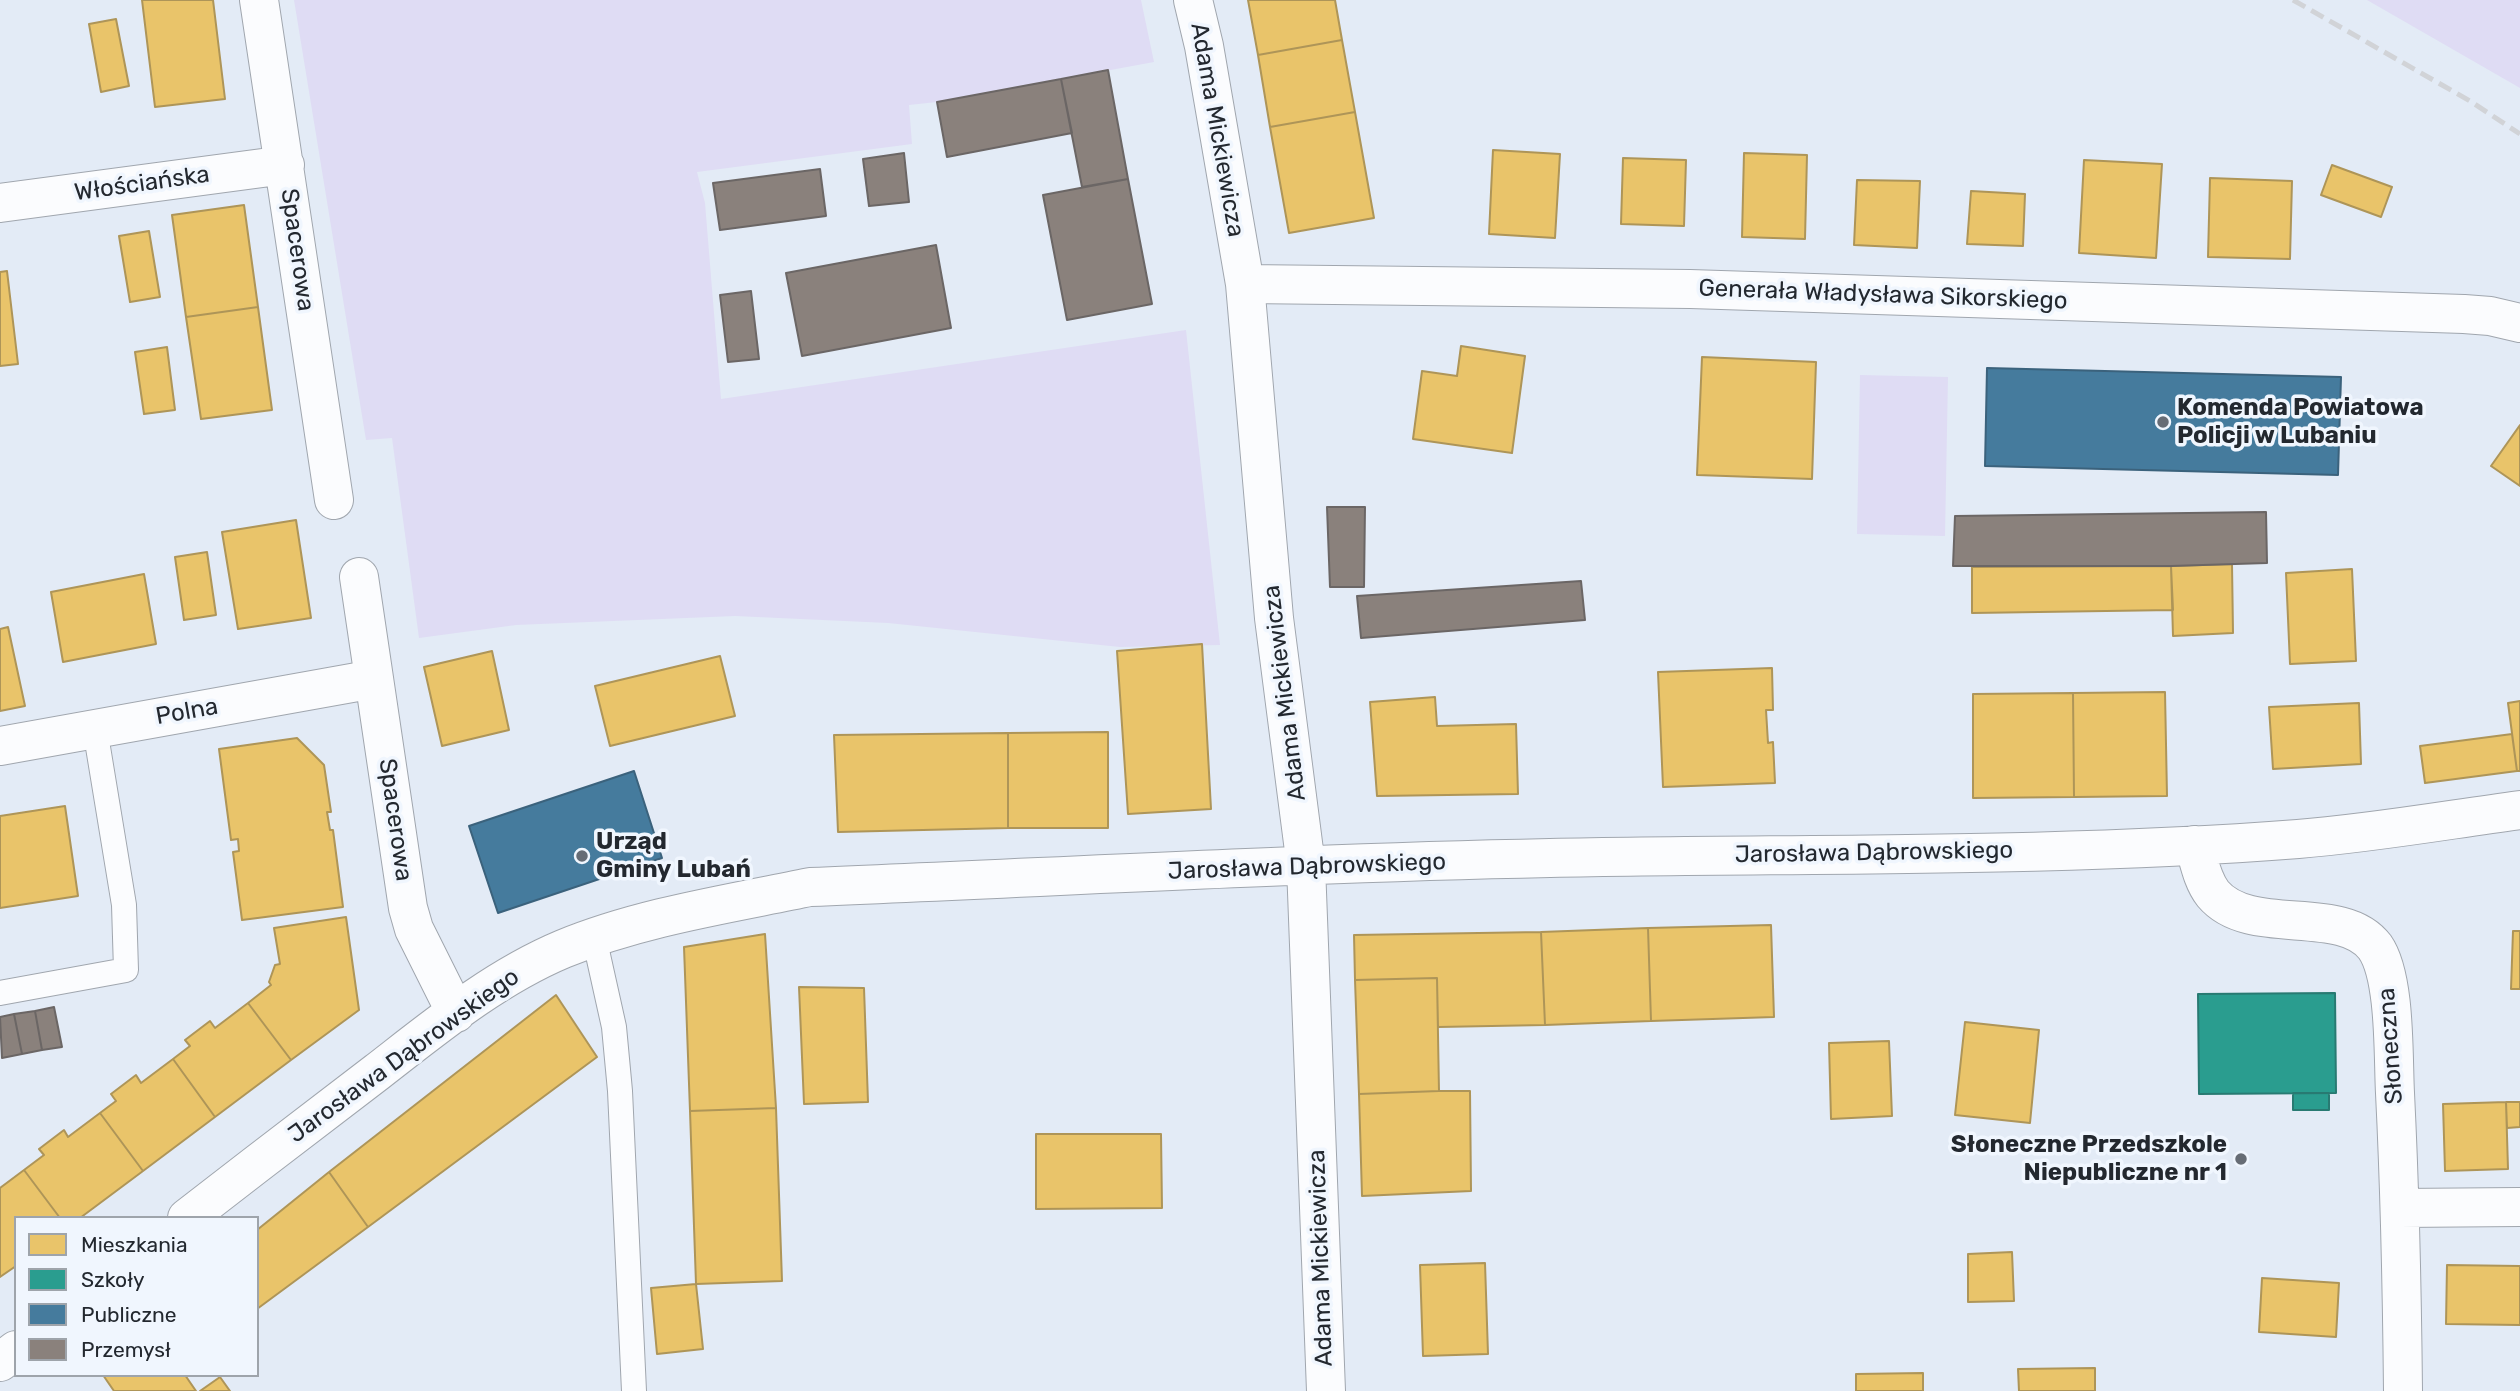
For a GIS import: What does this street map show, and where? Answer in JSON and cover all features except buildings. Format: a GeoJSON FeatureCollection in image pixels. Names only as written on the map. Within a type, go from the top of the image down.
{"type":"FeatureCollection","features":[{"type":"Feature","properties":{"kind":"street","name":"Spacerowa"},"geometry":{"type":"LineString","coordinates":[[259,0],[334,500]]}},
{"type":"Feature","properties":{"kind":"street","name":"Adama Mickiewicza"},"geometry":{"type":"LineString","coordinates":[[1193,0],[1245,284],[1274,618],[1306,866],[1326,1391]]}},
{"type":"Feature","properties":{"kind":"street","name":"Włościańska"},"geometry":{"type":"LineString","coordinates":[[0,203],[285,165]]}},
{"type":"Feature","properties":{"kind":"street","name":"Generała Władysława Sikorskiego"},"geometry":{"type":"LineString","coordinates":[[1245,284],[1690,289],[1922,295],[2464,314],[2490,316],[2520,323]]}},
{"type":"Feature","properties":{"kind":"street","name":"Spacerowa"},"geometry":{"type":"LineString","coordinates":[[359,577],[408,908],[414,929],[456,1013]]}},
{"type":"Feature","properties":{"kind":"street","name":"Polna"},"geometry":{"type":"LineString","coordinates":[[0,746],[374,679]]}},
{"type":"Feature","properties":{"kind":"street","name":"Jarosława Dąbrowskiego"},"geometry":{"type":"LineString","coordinates":[[190,1216],[456,1013],[529,965],[594,937],[707,908],[810,887],[1543,858],[2036,852],[2194,845],[2301,839],[2405,828],[2520,810]]}},
{"type":"Feature","properties":{"kind":"street","name":"Słoneczna"},"geometry":{"type":"LineString","coordinates":[[2194,845],[2204,880],[2212,893],[2227,906],[2253,915],[2345,927],[2361,934],[2375,948],[2384,966],[2391,1009],[2400,1208],[2403,1391]]}},
{"type":"Feature","properties":{"kind":"street"},"geometry":{"type":"LineString","coordinates":[[2400,1208],[2520,1207]]}},
{"type":"Feature","properties":{"kind":"lane"},"geometry":{"type":"LineString","coordinates":[[0,993],[126,970],[124,905],[95,729]]}},
{"type":"Feature","properties":{"kind":"lane"},"geometry":{"type":"LineString","coordinates":[[594,937],[614,1027],[619,1070],[634,1391]]}},
{"type":"Feature","properties":{"kind":"shaded area"},"geometry":{"type":"Polygon","coordinates":[[[294,0],[1141,0],[1154,62],[909,105],[912,144],[697,172],[705,203],[721,399],[1186,330],[1220,645],[1120,647],[888,623],[735,616],[516,625],[419,638],[392,438],[366,440],[294,0]]]}},
{"type":"Feature","properties":{"kind":"shaded area"},"geometry":{"type":"Polygon","coordinates":[[[2367,0],[2520,0],[2520,88],[2367,0]]]}},
{"type":"Feature","properties":{"kind":"shaded area"},"geometry":{"type":"Polygon","coordinates":[[[1860,375],[1948,377],[1945,536],[1857,534],[1860,375]]]}},
{"type":"Feature","properties":{"kind":"railway"},"geometry":{"type":"LineString","coordinates":[[2293,0],[2470,101],[2520,134]]}},
{"type":"Feature","properties":{"kind":"place","name":"Komenda Powiatowa Policji w Lubaniu"},"geometry":{"type":"Point","coordinates":[2163,422]}},
{"type":"Feature","properties":{"kind":"place","name":"Urząd Gminy Lubań"},"geometry":{"type":"Point","coordinates":[582,856]}},
{"type":"Feature","properties":{"kind":"place","name":"Słoneczne Przedszkole Niepubliczne nr 1"},"geometry":{"type":"Point","coordinates":[2241,1159]}}]}
